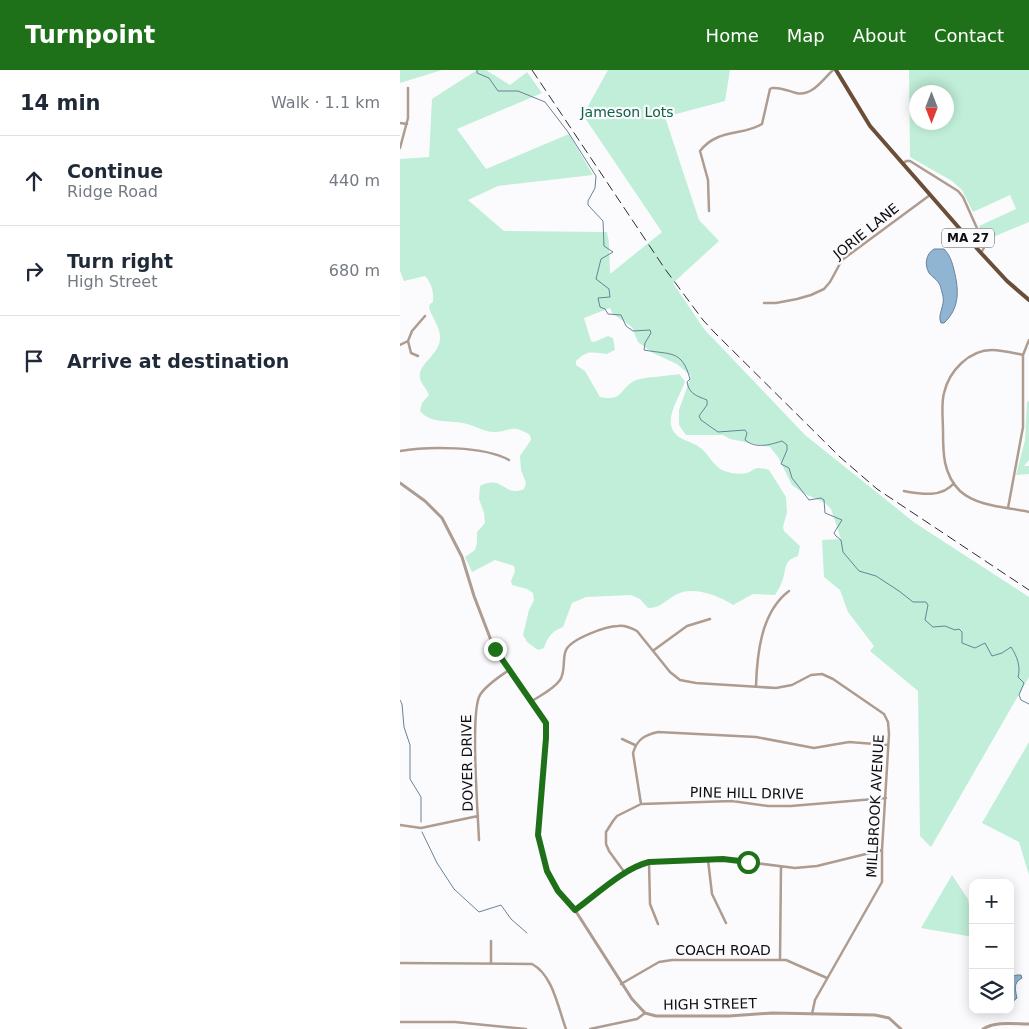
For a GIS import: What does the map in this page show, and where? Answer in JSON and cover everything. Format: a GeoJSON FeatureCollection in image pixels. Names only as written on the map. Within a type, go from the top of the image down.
{"type":"FeatureCollection","features":[{"type":"Feature","properties":{"kind":"main road","name":"MA 27"},"geometry":{"type":"LineString","coordinates":[[835,70],[870,126],[981,253],[1007,281],[1029,300]]}},
{"type":"Feature","properties":{"kind":"street"},"geometry":{"type":"LineString","coordinates":[[709,212],[708,180],[700,151],[710,142],[724,135],[762,124],[770,89],[780,88],[797,94],[808,92],[835,70]]}},
{"type":"Feature","properties":{"kind":"street"},"geometry":{"type":"LineString","coordinates":[[400,148],[407,124],[408,88]]}},
{"type":"Feature","properties":{"kind":"street"},"geometry":{"type":"LineString","coordinates":[[400,123],[407,124]]}},
{"type":"Feature","properties":{"kind":"street"},"geometry":{"type":"LineString","coordinates":[[903,164],[906,161],[910,161],[958,191],[963,197],[985,246],[981,253]]}},
{"type":"Feature","properties":{"kind":"street","name":"JORIE LANE"},"geometry":{"type":"LineString","coordinates":[[764,303],[797,299],[824,289],[842,260],[930,194]]}},
{"type":"Feature","properties":{"kind":"street"},"geometry":{"type":"LineString","coordinates":[[418,356],[411,353],[408,341],[412,331],[425,316]]}},
{"type":"Feature","properties":{"kind":"street"},"geometry":{"type":"LineString","coordinates":[[1008,508],[1024,421],[1023,355],[1029,340]]}},
{"type":"Feature","properties":{"kind":"street"},"geometry":{"type":"LineString","coordinates":[[400,345],[408,341]]}},
{"type":"Feature","properties":{"kind":"street"},"geometry":{"type":"LineString","coordinates":[[1023,355],[992,350],[976,354],[959,365],[949,379],[943,394],[944,457],[946,470],[954,484],[964,493],[979,502],[1029,512]]}},
{"type":"Feature","properties":{"kind":"street"},"geometry":{"type":"LineString","coordinates":[[400,451],[439,447],[490,453],[508,460]]}},
{"type":"Feature","properties":{"kind":"street","name":"HIGH STREET"},"geometry":{"type":"LineString","coordinates":[[400,483],[426,502],[442,518],[462,557],[488,635],[509,670],[545,719],[547,726],[538,828],[541,850],[547,871],[558,891],[575,910],[632,999],[645,1013],[656,1016],[882,1015],[889,1018],[901,1029]]}},
{"type":"Feature","properties":{"kind":"street"},"geometry":{"type":"LineString","coordinates":[[904,491],[922,494],[938,493],[947,491],[954,484]]}},
{"type":"Feature","properties":{"kind":"street"},"geometry":{"type":"LineString","coordinates":[[756,686],[758,651],[761,638],[775,606],[789,592]]}},
{"type":"Feature","properties":{"kind":"street"},"geometry":{"type":"LineString","coordinates":[[654,650],[687,626],[710,619]]}},
{"type":"Feature","properties":{"kind":"street","name":"MILLBROOK AVENUE"},"geometry":{"type":"LineString","coordinates":[[532,701],[559,682],[562,676],[567,648],[576,640],[612,627],[624,626],[637,631],[670,672],[680,680],[696,683],[784,687],[812,675],[828,676],[884,714],[889,727],[882,882],[815,1000],[812,1014]]}},
{"type":"Feature","properties":{"kind":"street","name":"DOVER DRIVE"},"geometry":{"type":"LineString","coordinates":[[479,840],[476,704],[480,694],[509,670]]}},
{"type":"Feature","properties":{"kind":"street"},"geometry":{"type":"LineString","coordinates":[[641,804],[634,759],[636,744],[642,736],[658,732],[756,737],[814,748],[849,742],[888,745]]}},
{"type":"Feature","properties":{"kind":"street"},"geometry":{"type":"LineString","coordinates":[[622,738],[636,744]]}},
{"type":"Feature","properties":{"kind":"street","name":"PINE HILL DRIVE"},"geometry":{"type":"LineString","coordinates":[[625,873],[606,844],[606,832],[612,820],[617,816],[641,804],[732,801],[768,806],[792,806],[886,798]]}},
{"type":"Feature","properties":{"kind":"street"},"geometry":{"type":"LineString","coordinates":[[400,826],[421,828],[478,816]]}},
{"type":"Feature","properties":{"kind":"street"},"geometry":{"type":"LineString","coordinates":[[575,910],[625,873],[640,864],[649,862],[723,859],[781,867],[812,867],[882,850]]}},
{"type":"Feature","properties":{"kind":"street"},"geometry":{"type":"LineString","coordinates":[[708,860],[712,894],[726,923]]}},
{"type":"Feature","properties":{"kind":"street"},"geometry":{"type":"LineString","coordinates":[[649,862],[650,904],[658,924]]}},
{"type":"Feature","properties":{"kind":"street"},"geometry":{"type":"LineString","coordinates":[[780,959],[781,867]]}},
{"type":"Feature","properties":{"kind":"street"},"geometry":{"type":"LineString","coordinates":[[491,941],[491,963]]}},
{"type":"Feature","properties":{"kind":"street","name":"COACH ROAD"},"geometry":{"type":"LineString","coordinates":[[621,984],[642,971],[666,960],[780,959],[792,962],[827,978]]}},
{"type":"Feature","properties":{"kind":"street"},"geometry":{"type":"LineString","coordinates":[[400,963],[532,964],[539,968],[550,984],[566,1029]]}},
{"type":"Feature","properties":{"kind":"street"},"geometry":{"type":"LineString","coordinates":[[590,1029],[637,1019],[645,1013]]}},
{"type":"Feature","properties":{"kind":"street"},"geometry":{"type":"LineString","coordinates":[[400,1022],[455,1022],[526,1029]]}},
{"type":"Feature","properties":{"kind":"street"},"geometry":{"type":"LineString","coordinates":[[982,1029],[987,1026],[1000,1024],[1029,1024]]}},
{"type":"Feature","properties":{"kind":"green space"},"geometry":{"type":"Polygon","coordinates":[[[400,70],[442,70],[400,83],[400,70]]]}},
{"type":"Feature","properties":{"kind":"green space","name":"Jameson Lots"},"geometry":{"type":"Polygon","coordinates":[[[477,70],[486,70],[510,85],[527,72],[542,93],[457,129],[486,169],[569,134],[593,175],[498,186],[468,200],[504,231],[607,232],[610,274],[662,232],[583,115],[608,70],[730,70],[725,101],[665,117],[699,220],[719,241],[673,283],[704,329],[805,435],[915,523],[1029,597],[1029,677],[931,847],[920,836],[918,691],[870,651],[874,646],[848,612],[840,590],[824,577],[822,540],[841,539],[831,509],[825,503],[803,493],[792,485],[778,457],[770,447],[730,439],[723,435],[686,435],[679,425],[679,410],[691,376],[677,364],[653,353],[638,342],[632,327],[613,314],[610,308],[584,318],[591,341],[594,342],[608,336],[613,338],[615,350],[607,354],[587,353],[576,361],[576,365],[585,371],[600,397],[613,398],[636,380],[679,374],[685,381],[671,417],[673,431],[679,437],[700,448],[724,471],[741,474],[757,468],[769,470],[786,497],[787,512],[783,527],[784,531],[800,546],[798,556],[790,560],[786,565],[782,581],[775,595],[753,594],[733,605],[721,598],[693,591],[680,593],[653,608],[648,608],[640,599],[631,595],[586,597],[572,603],[563,627],[550,635],[544,648],[538,650],[527,642],[523,635],[529,610],[534,600],[533,593],[527,589],[512,585],[511,581],[515,571],[514,566],[495,560],[472,572],[465,557],[475,550],[477,532],[485,523],[479,499],[480,486],[494,483],[512,491],[524,489],[526,483],[521,470],[520,456],[531,440],[530,435],[519,429],[493,432],[463,423],[434,420],[420,411],[422,403],[429,395],[420,378],[420,373],[439,344],[440,334],[429,308],[433,298],[429,282],[425,276],[404,281],[400,271],[400,159],[429,157],[432,99],[477,70]]]}},
{"type":"Feature","properties":{"kind":"green space"},"geometry":{"type":"Polygon","coordinates":[[[909,70],[1029,70],[1029,222],[986,240],[979,226],[1016,209],[1010,195],[973,212],[962,190],[952,181],[910,157],[910,130],[954,130],[954,85],[909,85],[909,70]]]}},
{"type":"Feature","properties":{"kind":"green space"},"geometry":{"type":"Polygon","coordinates":[[[1029,401],[1029,460],[1024,466],[1029,466],[1029,474],[1016,475],[1025,440],[1027,402],[1029,401]]]}},
{"type":"Feature","properties":{"kind":"green space"},"geometry":{"type":"Polygon","coordinates":[[[1029,742],[1029,875],[1019,842],[982,823],[1029,742]]]}},
{"type":"Feature","properties":{"kind":"green space"},"geometry":{"type":"Polygon","coordinates":[[[952,875],[968,899],[969,936],[921,928],[952,875]]]}},
{"type":"Feature","properties":{"kind":"water"},"geometry":{"type":"Polygon","coordinates":[[[934,249],[944,249],[948,254],[956,277],[956,305],[944,323],[941,323],[940,320],[943,296],[940,286],[929,273],[926,263],[928,256],[934,249]]]}},
{"type":"Feature","properties":{"kind":"water"},"geometry":{"type":"Polygon","coordinates":[[[1021,975],[1022,978],[1016,984],[1017,998],[1014,1001],[1014,976],[1021,975]]]}},
{"type":"Feature","properties":{"kind":"waterway"},"geometry":{"type":"LineString","coordinates":[[477,70],[477,73],[489,78],[498,91],[518,91],[545,102],[568,132],[596,176],[595,188],[588,201],[588,205],[603,221],[604,246],[613,252],[601,259],[596,279],[609,289],[610,297],[598,298],[600,307],[605,309],[608,314],[621,315],[626,326],[633,331],[650,330],[651,333],[645,343],[644,350],[668,353],[679,358],[687,369],[690,379],[687,382],[688,386],[694,394],[707,400],[707,405],[699,416],[701,420],[718,432],[745,430],[747,433],[745,440],[754,445],[767,445],[782,441],[787,445],[787,450],[781,464],[789,468],[792,478],[809,500],[821,498],[824,500],[825,513],[842,520],[834,533],[841,540],[843,552],[859,571],[876,576],[913,602],[926,602],[928,605],[925,620],[933,627],[945,626],[955,630],[959,629],[962,632],[962,643],[975,648],[985,643],[992,656],[1002,653],[1011,647],[1018,662],[1018,677],[1024,683],[1019,695],[1021,700],[1029,704]]}},
{"type":"Feature","properties":{"kind":"waterway"},"geometry":{"type":"LineString","coordinates":[[400,700],[404,727],[410,745],[410,779],[421,797],[421,822]]}},
{"type":"Feature","properties":{"kind":"waterway"},"geometry":{"type":"LineString","coordinates":[[422,832],[437,863],[454,889],[479,912],[501,905],[511,919],[527,933]]}},
{"type":"Feature","properties":{"kind":"railway"},"geometry":{"type":"LineString","coordinates":[[532,70],[665,269],[715,333],[840,457],[877,489],[1029,590]]}},
{"type":"Feature","properties":{"kind":"route"},"geometry":{"type":"LineString","coordinates":[[495,649],[545,719],[547,726],[538,835],[547,871],[558,891],[575,910],[640,864],[723,859],[748,862]]}}]}
